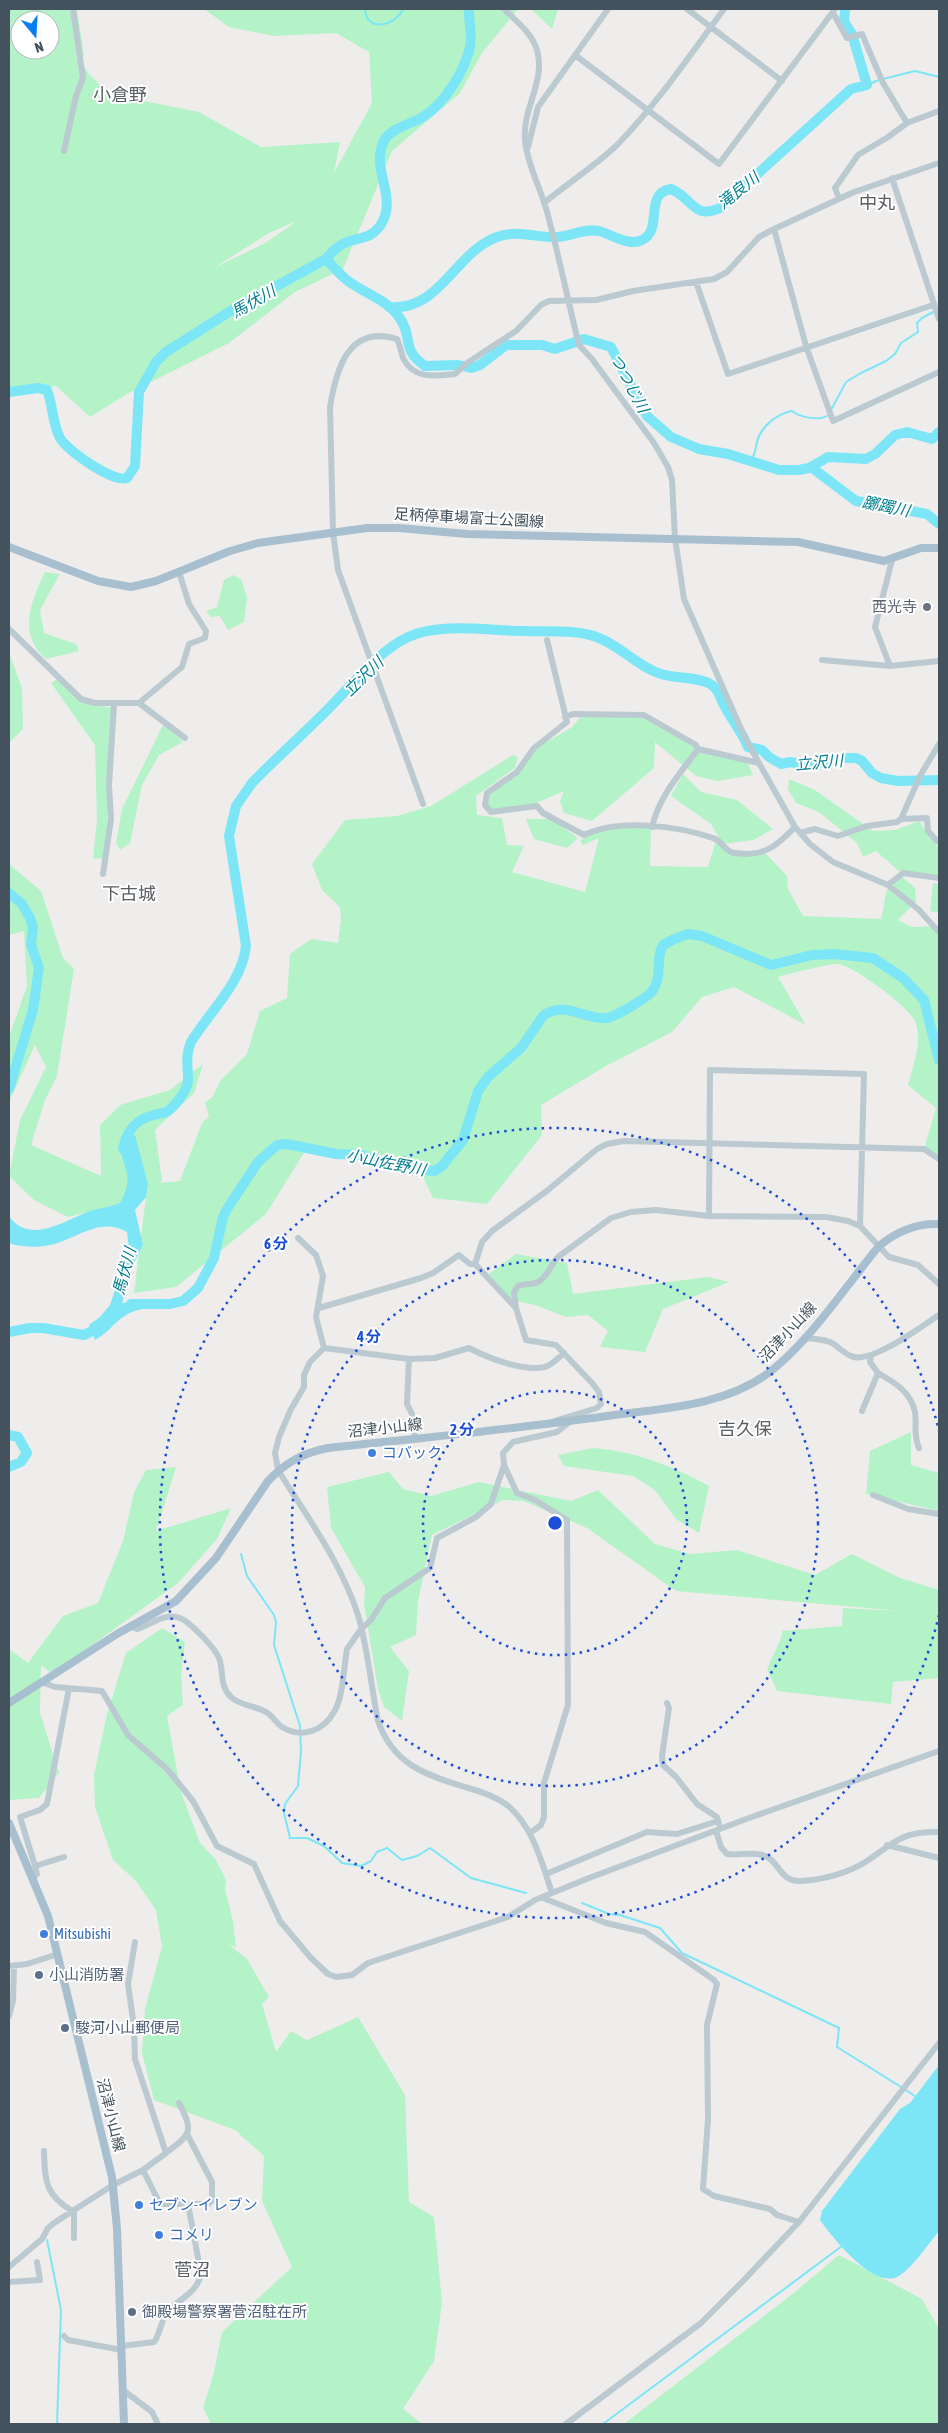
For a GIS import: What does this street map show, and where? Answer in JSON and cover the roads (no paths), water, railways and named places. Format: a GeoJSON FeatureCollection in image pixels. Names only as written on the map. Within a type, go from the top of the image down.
{"type":"FeatureCollection","features":[{"type":"Feature","properties":{"kind":"main road","name":"足柄停車場富士公園線"},"geometry":{"type":"LineString","coordinates":[[9,547],[116,586],[143,586],[230,551],[258,542],[367,528],[399,528],[467,534],[798,542],[884,561],[892,560],[922,548],[939,548]]}},
{"type":"Feature","properties":{"kind":"main road","name":"沼津小山線"},"geometry":{"type":"LineString","coordinates":[[9,1703],[176,1601],[216,1558],[268,1481],[278,1470],[293,1460],[312,1451],[571,1421],[698,1403],[724,1396],[740,1390],[768,1374],[805,1338],[879,1246],[898,1232],[939,1224]]}},
{"type":"Feature","properties":{"kind":"main road","name":"沼津小山線"},"geometry":{"type":"LineString","coordinates":[[9,1823],[48,1916],[113,2186],[117,2229],[124,2424]]}},
{"type":"Feature","properties":{"kind":"street"},"geometry":{"type":"LineString","coordinates":[[64,151],[76,96],[83,78],[74,9]]}},
{"type":"Feature","properties":{"kind":"street"},"geometry":{"type":"LineString","coordinates":[[504,9],[529,35],[538,57],[539,72],[525,129],[527,150],[551,225],[579,345],[592,359],[665,462],[672,480],[675,538],[684,599],[745,738],[795,827],[815,849],[833,862],[888,886],[918,909],[939,932]]}},
{"type":"Feature","properties":{"kind":"street"},"geometry":{"type":"LineString","coordinates":[[527,150],[538,107],[608,9]]}},
{"type":"Feature","properties":{"kind":"street"},"geometry":{"type":"LineString","coordinates":[[687,9],[782,81]]}},
{"type":"Feature","properties":{"kind":"street"},"geometry":{"type":"LineString","coordinates":[[544,203],[604,157],[648,111],[724,9]]}},
{"type":"Feature","properties":{"kind":"street"},"geometry":{"type":"LineString","coordinates":[[574,55],[719,164],[834,11],[847,38],[862,34],[881,79],[907,123]]}},
{"type":"Feature","properties":{"kind":"street"},"geometry":{"type":"LineString","coordinates":[[839,198],[835,188],[858,155],[907,123],[939,111]]}},
{"type":"Feature","properties":{"kind":"street"},"geometry":{"type":"LineString","coordinates":[[423,804],[338,570],[333,532],[330,407],[343,356],[348,350],[370,337],[389,337],[397,340],[406,363],[421,375],[455,374],[467,363],[516,331],[541,305],[549,301],[596,300],[714,279],[727,272],[758,237],[839,198],[939,163]]}},
{"type":"Feature","properties":{"kind":"street"},"geometry":{"type":"LineString","coordinates":[[892,178],[933,305],[939,318]]}},
{"type":"Feature","properties":{"kind":"street"},"geometry":{"type":"LineString","coordinates":[[774,229],[806,346],[833,421],[939,372]]}},
{"type":"Feature","properties":{"kind":"street"},"geometry":{"type":"LineString","coordinates":[[696,282],[728,374],[806,346],[933,305]]}},
{"type":"Feature","properties":{"kind":"street"},"geometry":{"type":"LineString","coordinates":[[890,666],[875,627],[892,560]]}},
{"type":"Feature","properties":{"kind":"street"},"geometry":{"type":"LineString","coordinates":[[9,629],[82,699],[95,703],[139,703],[182,667],[189,644],[205,638],[206,632],[188,604],[179,572]]}},
{"type":"Feature","properties":{"kind":"street"},"geometry":{"type":"LineString","coordinates":[[547,640],[567,722],[538,744],[517,772],[487,793],[485,799],[487,809],[495,813],[537,806],[543,813],[584,835],[599,828],[652,827],[715,838],[731,852],[753,854],[771,849],[795,827]]}},
{"type":"Feature","properties":{"kind":"street"},"geometry":{"type":"LineString","coordinates":[[822,660],[890,666],[939,661]]}},
{"type":"Feature","properties":{"kind":"street"},"geometry":{"type":"LineString","coordinates":[[139,703],[184,738]]}},
{"type":"Feature","properties":{"kind":"street"},"geometry":{"type":"LineString","coordinates":[[103,874],[111,819],[109,785],[114,704]]}},
{"type":"Feature","properties":{"kind":"street"},"geometry":{"type":"LineString","coordinates":[[565,717],[574,714],[644,715],[696,745],[698,749],[759,763]]}},
{"type":"Feature","properties":{"kind":"street"},"geometry":{"type":"LineString","coordinates":[[901,819],[920,776],[939,744]]}},
{"type":"Feature","properties":{"kind":"street"},"geometry":{"type":"LineString","coordinates":[[652,827],[656,809],[662,798],[698,749]]}},
{"type":"Feature","properties":{"kind":"street"},"geometry":{"type":"LineString","coordinates":[[800,833],[815,829],[838,836],[867,826],[892,824],[901,819],[927,818],[928,831],[939,841]]}},
{"type":"Feature","properties":{"kind":"street"},"geometry":{"type":"LineString","coordinates":[[888,886],[903,873],[939,878]]}},
{"type":"Feature","properties":{"kind":"street"},"geometry":{"type":"LineString","coordinates":[[709,1216],[710,1070],[864,1074],[860,1226]]}},
{"type":"Feature","properties":{"kind":"street"},"geometry":{"type":"LineString","coordinates":[[475,1264],[482,1242],[492,1231],[548,1190],[597,1149],[607,1144],[624,1141],[862,1146],[924,1149],[939,1159]]}},
{"type":"Feature","properties":{"kind":"street"},"geometry":{"type":"LineString","coordinates":[[546,1424],[568,1415],[598,1408],[601,1404],[599,1392],[556,1345],[526,1340],[516,1308],[514,1292],[518,1286],[536,1284],[542,1280],[558,1257],[611,1218],[645,1210],[709,1216],[826,1217],[848,1221],[860,1226],[871,1235],[890,1257],[918,1265],[939,1284]]}},
{"type":"Feature","properties":{"kind":"street"},"geometry":{"type":"LineString","coordinates":[[298,1238],[319,1261],[323,1276],[316,1317],[324,1348]]}},
{"type":"Feature","properties":{"kind":"street"},"geometry":{"type":"LineString","coordinates":[[319,1308],[421,1278],[433,1273],[459,1255],[470,1264],[475,1264],[516,1308]]}},
{"type":"Feature","properties":{"kind":"street"},"geometry":{"type":"LineString","coordinates":[[805,1338],[830,1342],[852,1357],[858,1358],[871,1355],[939,1315]]}},
{"type":"Feature","properties":{"kind":"street"},"geometry":{"type":"LineString","coordinates":[[324,1348],[409,1359],[435,1358],[469,1348],[488,1358],[534,1368],[547,1366],[564,1354]]}},
{"type":"Feature","properties":{"kind":"street"},"geometry":{"type":"LineString","coordinates":[[324,1348],[310,1362],[304,1375],[304,1387],[291,1409],[278,1438],[275,1453],[278,1470],[334,1558],[345,1582],[361,1629],[378,1721],[383,1735],[392,1749],[406,1763],[426,1774],[497,1799],[514,1812],[530,1833],[552,1893]]}},
{"type":"Feature","properties":{"kind":"street"},"geometry":{"type":"LineString","coordinates":[[871,1355],[870,1362],[878,1373],[898,1384],[909,1397],[915,1412],[914,1437],[919,1448]]}},
{"type":"Feature","properties":{"kind":"street"},"geometry":{"type":"LineString","coordinates":[[409,1359],[407,1404],[412,1414],[415,1439]]}},
{"type":"Feature","properties":{"kind":"street"},"geometry":{"type":"LineString","coordinates":[[862,1410],[878,1373]]}},
{"type":"Feature","properties":{"kind":"street"},"geometry":{"type":"LineString","coordinates":[[530,1833],[541,1825],[544,1816],[544,1783],[568,1705],[567,1520],[535,1500],[517,1493],[504,1465],[503,1453],[512,1442],[556,1432],[571,1421]]}},
{"type":"Feature","properties":{"kind":"street"},"geometry":{"type":"LineString","coordinates":[[131,1627],[144,1627],[173,1615],[182,1619],[214,1650],[220,1659],[222,1680],[230,1697],[240,1703],[268,1712],[281,1727],[294,1732],[313,1732],[334,1713],[339,1701],[347,1649],[361,1629],[371,1620],[391,1592],[430,1568],[436,1538],[476,1517],[491,1504],[504,1465]]}},
{"type":"Feature","properties":{"kind":"street"},"geometry":{"type":"LineString","coordinates":[[872,1495],[908,1509],[939,1514]]}},
{"type":"Feature","properties":{"kind":"street"},"geometry":{"type":"LineString","coordinates":[[41,1682],[70,1688],[102,1691],[128,1734],[168,1770],[193,1801],[217,1846],[254,1864],[280,1921],[311,1958],[328,1974],[336,1977],[352,1975],[368,1963],[508,1917],[535,1900],[552,1893],[719,1830],[939,1751]]}},
{"type":"Feature","properties":{"kind":"street"},"geometry":{"type":"LineString","coordinates":[[33,1878],[37,1874],[20,1817],[40,1810],[47,1804],[70,1688]]}},
{"type":"Feature","properties":{"kind":"street"},"geometry":{"type":"LineString","coordinates":[[667,1703],[669,1708],[662,1756],[663,1765],[676,1777],[697,1804],[711,1812],[718,1821],[721,1847],[727,1854],[758,1854],[766,1856],[784,1877],[799,1881],[820,1879],[857,1866],[886,1845],[917,1832],[939,1832]]}},
{"type":"Feature","properties":{"kind":"street"},"geometry":{"type":"LineString","coordinates":[[546,1874],[647,1832],[677,1834],[718,1821]]}},
{"type":"Feature","properties":{"kind":"street"},"geometry":{"type":"LineString","coordinates":[[886,1845],[939,1858]]}},
{"type":"Feature","properties":{"kind":"street"},"geometry":{"type":"LineString","coordinates":[[35,1866],[64,1857]]}},
{"type":"Feature","properties":{"kind":"street"},"geometry":{"type":"LineString","coordinates":[[543,1898],[606,1923],[644,1932],[714,1980],[717,1984],[707,2025],[708,2119],[703,2189],[714,2196],[770,2209],[777,2215],[799,2222]]}},
{"type":"Feature","properties":{"kind":"street"},"geometry":{"type":"LineString","coordinates":[[135,1942],[128,1984],[134,2027],[134,2059],[166,2153]]}},
{"type":"Feature","properties":{"kind":"street"},"geometry":{"type":"LineString","coordinates":[[9,2016],[13,2001],[11,1966],[58,1954]]}},
{"type":"Feature","properties":{"kind":"street"},"geometry":{"type":"LineString","coordinates":[[566,2424],[701,2323],[742,2282],[799,2222],[939,2043]]}},
{"type":"Feature","properties":{"kind":"street"},"geometry":{"type":"LineString","coordinates":[[9,2267],[42,2239],[48,2228],[113,2186],[143,2170],[187,2134],[189,2126],[179,2103]]}},
{"type":"Feature","properties":{"kind":"street"},"geometry":{"type":"LineString","coordinates":[[143,2170],[158,2200],[162,2204],[208,2204],[212,2201],[212,2182],[187,2134]]}},
{"type":"Feature","properties":{"kind":"street"},"geometry":{"type":"LineString","coordinates":[[44,2151],[45,2182],[54,2197],[74,2212]]}},
{"type":"Feature","properties":{"kind":"street"},"geometry":{"type":"LineString","coordinates":[[64,2336],[68,2340],[122,2348],[154,2342],[158,2337],[164,2318],[199,2284],[201,2274],[188,2204]]}},
{"type":"Feature","properties":{"kind":"street"},"geometry":{"type":"LineString","coordinates":[[74,2212],[74,2238]]}},
{"type":"Feature","properties":{"kind":"street"},"geometry":{"type":"LineString","coordinates":[[9,2282],[40,2280],[37,2262]]}},
{"type":"Feature","properties":{"kind":"street"},"geometry":{"type":"LineString","coordinates":[[124,2390],[152,2412],[158,2424]]}},
{"type":"Feature","properties":{"kind":"water"},"geometry":{"type":"Polygon","coordinates":[[[135,1135],[148,1184],[146,1197],[135,1210],[143,1245],[130,1270],[128,1285],[122,1303],[143,1301],[142,1309],[121,1318],[95,1340],[89,1325],[100,1317],[110,1305],[129,1249],[127,1232],[107,1226],[89,1230],[50,1245],[21,1246],[11,1244],[9,1240],[9,1216],[17,1225],[37,1230],[48,1228],[90,1211],[120,1203],[127,1183],[122,1157],[121,1138],[135,1135]]]}},
{"type":"Feature","properties":{"kind":"water"},"geometry":{"type":"Polygon","coordinates":[[[939,2065],[939,2231],[908,2269],[897,2277],[887,2278],[865,2269],[843,2249],[820,2220],[822,2211],[900,2109],[910,2103],[939,2065]]]}},
{"type":"Feature","properties":{"kind":"waterway"},"geometry":{"type":"LineString","coordinates":[[365,9],[370,22],[376,24],[388,23],[394,20],[403,9]]}},
{"type":"Feature","properties":{"kind":"waterway","name":"馬伏川"},"geometry":{"type":"LineString","coordinates":[[9,392],[38,388],[47,390],[57,432],[65,444],[91,465],[112,476],[127,478],[135,466],[139,392],[156,362],[166,352],[229,312],[326,259],[341,245],[369,235],[380,226],[387,204],[380,161],[385,139],[397,129],[429,112],[438,105],[452,87],[463,67],[470,47],[469,9]]}},
{"type":"Feature","properties":{"kind":"waterway","name":"滝良川"},"geometry":{"type":"LineString","coordinates":[[389,307],[407,306],[435,291],[470,255],[482,245],[497,237],[512,234],[557,237],[594,230],[626,241],[637,242],[648,235],[652,228],[655,204],[658,197],[663,192],[671,189],[684,197],[698,210],[711,211],[720,208],[851,89],[867,85],[852,34],[844,22],[845,9]]}},
{"type":"Feature","properties":{"kind":"waterway"},"geometry":{"type":"LineString","coordinates":[[883,79],[915,71],[939,77]]}},
{"type":"Feature","properties":{"kind":"waterway"},"geometry":{"type":"LineString","coordinates":[[867,85],[879,80]]}},
{"type":"Feature","properties":{"kind":"waterway","name":"つつじ川"},"geometry":{"type":"LineString","coordinates":[[326,259],[348,281],[388,305],[394,311],[406,331],[412,354],[425,366],[458,365],[471,368],[480,365],[506,345],[542,345],[555,349],[584,339],[611,347],[647,416],[671,437],[699,449],[728,454],[779,470],[799,470],[809,468],[828,457],[866,459],[875,454],[895,435],[907,432],[932,439],[939,432]]}},
{"type":"Feature","properties":{"kind":"waterway"},"geometry":{"type":"LineString","coordinates":[[831,410],[846,382],[886,361],[895,354],[901,343],[918,332],[917,323],[922,318],[939,309]]}},
{"type":"Feature","properties":{"kind":"waterway"},"geometry":{"type":"LineString","coordinates":[[750,460],[754,454],[759,436],[775,418],[792,411],[810,418],[821,418],[829,415]]}},
{"type":"Feature","properties":{"kind":"waterway","name":"躑躅川"},"geometry":{"type":"LineString","coordinates":[[811,467],[856,501],[927,514],[939,524]]}},
{"type":"Feature","properties":{"kind":"waterway","name":"立沢川"},"geometry":{"type":"LineString","coordinates":[[123,1149],[127,1136],[137,1123],[147,1117],[168,1111],[181,1096],[188,1083],[187,1056],[191,1042],[232,984],[243,959],[246,946],[229,836],[236,806],[252,783],[377,658],[408,637],[421,632],[465,628],[590,635],[615,646],[653,671],[667,676],[701,680],[712,685],[718,692],[748,747],[762,750],[781,764],[790,762],[808,765],[844,758],[856,758],[862,761],[872,773],[881,778],[898,781],[939,780]]}},
{"type":"Feature","properties":{"kind":"waterway","name":"馬伏川"},"geometry":{"type":"LineString","coordinates":[[9,893],[22,904],[30,918],[33,927],[31,944],[39,968],[33,1010],[9,1089]]}},
{"type":"Feature","properties":{"kind":"waterway","name":"小山佐野川"},"geometry":{"type":"LineString","coordinates":[[131,1304],[170,1304],[183,1301],[198,1288],[214,1258],[223,1217],[227,1209],[258,1162],[277,1145],[287,1144],[336,1154],[362,1155],[384,1163],[435,1171],[442,1166],[463,1140],[478,1091],[488,1077],[521,1048],[543,1016],[551,1011],[567,1010],[591,1017],[607,1018],[625,1010],[645,998],[653,990],[658,978],[659,955],[663,945],[688,934],[702,936],[771,965],[812,955],[834,954],[873,958],[903,978],[924,1000],[939,1060]]}},
{"type":"Feature","properties":{"kind":"waterway","name":"馬伏川"},"geometry":{"type":"LineString","coordinates":[[9,1332],[30,1328],[43,1328],[84,1335],[102,1326]]}},
{"type":"Feature","properties":{"kind":"waterway","name":"馬伏川"},"geometry":{"type":"LineString","coordinates":[[9,1435],[18,1437],[27,1453],[21,1462],[9,1467]]}},
{"type":"Feature","properties":{"kind":"waterway"},"geometry":{"type":"LineString","coordinates":[[241,1554],[247,1576],[274,1615],[276,1622],[274,1645],[300,1726],[301,1751],[298,1786],[285,1804],[284,1813],[290,1838],[307,1838],[324,1846],[342,1863],[361,1866],[371,1861],[377,1852],[387,1848],[402,1860],[417,1856],[430,1848],[471,1878],[526,1893]]}},
{"type":"Feature","properties":{"kind":"waterway"},"geometry":{"type":"LineString","coordinates":[[582,1903],[609,1914],[620,1915],[660,1928],[682,1953],[839,2028],[837,2047],[901,2087]]}},
{"type":"Feature","properties":{"kind":"waterway"},"geometry":{"type":"LineString","coordinates":[[906,2090],[916,2097]]}},
{"type":"Feature","properties":{"kind":"waterway"},"geometry":{"type":"LineString","coordinates":[[47,2240],[61,2310],[57,2424]]}},
{"type":"Feature","properties":{"kind":"waterway"},"geometry":{"type":"LineString","coordinates":[[603,2424],[842,2246]]}},
{"type":"Feature","properties":{"kind":"place","name":"西光寺"},"geometry":{"type":"Point","coordinates":[927,607]}},
{"type":"Feature","properties":{"kind":"place","name":"コバック"},"geometry":{"type":"Point","coordinates":[372,1453]}},
{"type":"Feature","properties":{"kind":"place","name":"Mitsubishi"},"geometry":{"type":"Point","coordinates":[44,1934]}},
{"type":"Feature","properties":{"kind":"place","name":"小山消防署"},"geometry":{"type":"Point","coordinates":[39,1975]}},
{"type":"Feature","properties":{"kind":"place","name":"駿河小山郵便局"},"geometry":{"type":"Point","coordinates":[65,2028]}},
{"type":"Feature","properties":{"kind":"place","name":"セブン-イレブン"},"geometry":{"type":"Point","coordinates":[139,2205]}},
{"type":"Feature","properties":{"kind":"place","name":"コメリ"},"geometry":{"type":"Point","coordinates":[159,2235]}},
{"type":"Feature","properties":{"kind":"place","name":"御殿場警察署菅沼駐在所"},"geometry":{"type":"Point","coordinates":[132,2312]}},
{"type":"Feature","properties":{"kind":"district","name":"小倉野"},"geometry":{"type":"Point","coordinates":[120,95]}},
{"type":"Feature","properties":{"kind":"district","name":"中丸"},"geometry":{"type":"Point","coordinates":[877,203]}},
{"type":"Feature","properties":{"kind":"district","name":"下古城"},"geometry":{"type":"Point","coordinates":[129,894]}},
{"type":"Feature","properties":{"kind":"district","name":"吉久保"},"geometry":{"type":"Point","coordinates":[745,1429]}},
{"type":"Feature","properties":{"kind":"district","name":"菅沼"},"geometry":{"type":"Point","coordinates":[192,2270]}}]}
